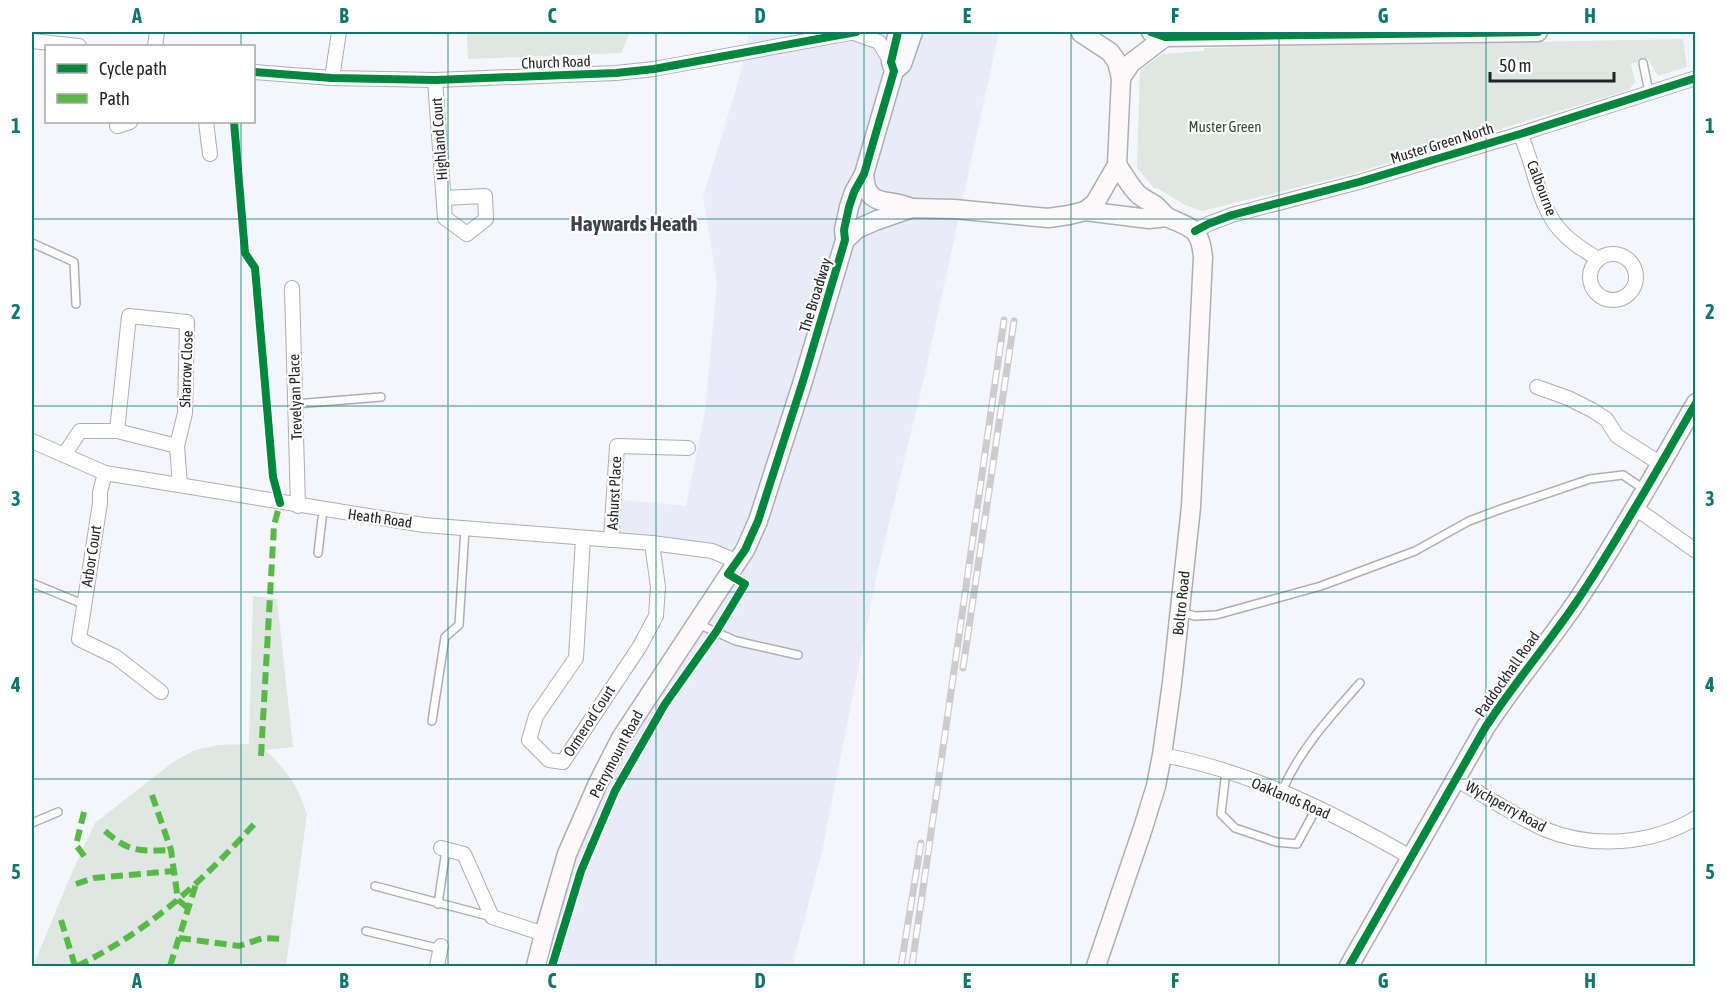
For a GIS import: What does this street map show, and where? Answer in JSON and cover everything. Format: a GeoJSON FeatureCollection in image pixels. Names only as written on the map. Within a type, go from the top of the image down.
{"type":"FeatureCollection","features":[{"type":"Feature","properties":{"kind":"main road","name":"The Broadway"},"geometry":{"type":"LineString","coordinates":[[736,561],[745,550],[758,521],[803,381],[845,240],[844,230],[849,207],[864,174],[893,67],[898,32]]}},
{"type":"Feature","properties":{"kind":"main road","name":"The Broadway"},"geometry":{"type":"LineString","coordinates":[[893,67],[902,64],[913,32]]}},
{"type":"Feature","properties":{"kind":"main road"},"geometry":{"type":"LineString","coordinates":[[1079,32],[1110,52],[1117,62],[1121,78],[1117,165],[1095,203],[1085,211]]}},
{"type":"Feature","properties":{"kind":"main road"},"geometry":{"type":"LineString","coordinates":[[1121,78],[1160,33],[1538,32]]}},
{"type":"Feature","properties":{"kind":"main road"},"geometry":{"type":"LineString","coordinates":[[1117,165],[1124,173],[1129,186],[1167,217],[1190,226],[1196,231]]}},
{"type":"Feature","properties":{"kind":"main road"},"geometry":{"type":"LineString","coordinates":[[864,174],[867,191],[875,199],[912,208],[954,209],[1048,218],[1085,211],[1149,219],[1167,217]]}},
{"type":"Feature","properties":{"kind":"main road"},"geometry":{"type":"LineString","coordinates":[[845,240],[857,229],[912,208]]}},
{"type":"Feature","properties":{"kind":"main road","name":"Boltro Road"},"geometry":{"type":"LineString","coordinates":[[1096,966],[1155,786],[1162,755],[1172,683],[1191,507],[1203,257],[1201,239],[1196,231]]}},
{"type":"Feature","properties":{"kind":"main road","name":"Paddockhall Road"},"geometry":{"type":"LineString","coordinates":[[1349,966],[1455,779],[1505,697],[1578,599],[1661,464],[1695,403]]}},
{"type":"Feature","properties":{"kind":"main road","name":"Perrymount Road"},"geometry":{"type":"LineString","coordinates":[[536,966],[567,854],[598,783],[621,738],[736,561]]}},
{"type":"Feature","properties":{"kind":"street"},"geometry":{"type":"LineString","coordinates":[[332,78],[339,32]]}},
{"type":"Feature","properties":{"kind":"street","name":"Church Road"},"geometry":{"type":"LineString","coordinates":[[255,72],[332,78],[435,80],[597,74],[654,69],[855,32],[879,42],[893,67]]}},
{"type":"Feature","properties":{"kind":"street"},"geometry":{"type":"LineString","coordinates":[[32,41],[70,45]]}},
{"type":"Feature","properties":{"kind":"street","name":"Muster Green North"},"geometry":{"type":"LineString","coordinates":[[1196,231],[1232,215],[1359,182],[1695,78]]}},
{"type":"Feature","properties":{"kind":"street","name":"Highland Court"},"geometry":{"type":"LineString","coordinates":[[435,80],[444,198]]}},
{"type":"Feature","properties":{"kind":"street"},"geometry":{"type":"LineString","coordinates":[[206,123],[210,154]]}},
{"type":"Feature","properties":{"kind":"street","name":"Calbourne"},"geometry":{"type":"LineString","coordinates":[[1520,134],[1545,206],[1559,230],[1598,259]]}},
{"type":"Feature","properties":{"kind":"street","name":"Trevelyan Place"},"geometry":{"type":"LineString","coordinates":[[292,288],[298,506]]}},
{"type":"Feature","properties":{"kind":"street","name":"Sharrow Close"},"geometry":{"type":"LineString","coordinates":[[117,431],[129,315],[187,322],[185,413],[177,446],[180,485]]}},
{"type":"Feature","properties":{"kind":"street"},"geometry":{"type":"LineString","coordinates":[[1537,387],[1568,398],[1592,410],[1606,419],[1617,436],[1661,464]]}},
{"type":"Feature","properties":{"kind":"street"},"geometry":{"type":"LineString","coordinates":[[64,454],[80,431],[117,431],[177,446]]}},
{"type":"Feature","properties":{"kind":"street","name":"Heath Road"},"geometry":{"type":"LineString","coordinates":[[32,441],[105,473],[298,506],[424,525],[652,543],[712,551],[736,561]]}},
{"type":"Feature","properties":{"kind":"street","name":"Ashurst Place"},"geometry":{"type":"LineString","coordinates":[[611,540],[616,446],[688,448]]}},
{"type":"Feature","properties":{"kind":"street","name":"Arbor Court"},"geometry":{"type":"LineString","coordinates":[[105,473],[100,492],[79,639],[116,657],[161,692]]}},
{"type":"Feature","properties":{"kind":"street"},"geometry":{"type":"LineString","coordinates":[[1634,507],[1695,551]]}},
{"type":"Feature","properties":{"kind":"street","name":"Ormerod Court"},"geometry":{"type":"LineString","coordinates":[[583,538],[576,658],[536,716],[529,740],[549,760],[563,762],[640,646],[656,616],[658,587],[652,543]]}},
{"type":"Feature","properties":{"kind":"street","name":"Oaklands Road"},"geometry":{"type":"LineString","coordinates":[[1162,755],[1226,771],[1282,791],[1317,807],[1412,858]]}},
{"type":"Feature","properties":{"kind":"street","name":"Wychperry Road"},"geometry":{"type":"LineString","coordinates":[[1455,779],[1544,829],[1586,840],[1610,842],[1638,839],[1673,829],[1695,818]]}},
{"type":"Feature","properties":{"kind":"street"},"geometry":{"type":"LineString","coordinates":[[443,849],[464,854],[492,917],[544,934]]}},
{"type":"Feature","properties":{"kind":"street"},"geometry":{"type":"LineString","coordinates":[[437,966],[441,948]]}},
{"type":"Feature","properties":{"kind":"lane"},"geometry":{"type":"LineString","coordinates":[[1643,63],[1649,92]]}},
{"type":"Feature","properties":{"kind":"lane"},"geometry":{"type":"LineString","coordinates":[[32,243],[74,262],[76,304]]}},
{"type":"Feature","properties":{"kind":"lane"},"geometry":{"type":"LineString","coordinates":[[295,404],[381,397]]}},
{"type":"Feature","properties":{"kind":"lane"},"geometry":{"type":"LineString","coordinates":[[1180,612],[1195,616],[1216,615],[1308,590],[1383,565],[1415,551],[1469,521],[1590,479],[1623,475],[1645,490]]}},
{"type":"Feature","properties":{"kind":"lane"},"geometry":{"type":"LineString","coordinates":[[318,553],[323,510]]}},
{"type":"Feature","properties":{"kind":"lane"},"geometry":{"type":"LineString","coordinates":[[432,721],[445,636],[459,625],[465,528]]}},
{"type":"Feature","properties":{"kind":"lane"},"geometry":{"type":"LineString","coordinates":[[32,583],[83,604]]}},
{"type":"Feature","properties":{"kind":"lane"},"geometry":{"type":"LineString","coordinates":[[695,623],[736,641],[798,655]]}},
{"type":"Feature","properties":{"kind":"lane"},"geometry":{"type":"LineString","coordinates":[[1282,791],[1294,765],[1315,734],[1360,683]]}},
{"type":"Feature","properties":{"kind":"lane"},"geometry":{"type":"LineString","coordinates":[[1226,771],[1221,814],[1235,828],[1276,842],[1297,844],[1317,807]]}},
{"type":"Feature","properties":{"kind":"lane"},"geometry":{"type":"LineString","coordinates":[[32,823],[58,812]]}},
{"type":"Feature","properties":{"kind":"lane"},"geometry":{"type":"LineString","coordinates":[[438,904],[443,849]]}},
{"type":"Feature","properties":{"kind":"lane"},"geometry":{"type":"LineString","coordinates":[[375,886],[492,917]]}},
{"type":"Feature","properties":{"kind":"lane"},"geometry":{"type":"LineString","coordinates":[[366,931],[441,948]]}},
{"type":"Feature","properties":{"kind":"shaded area"},"geometry":{"type":"Polygon","coordinates":[[[748,32],[999,32],[923,383],[877,573],[822,852],[792,966],[536,966],[542,934],[621,738],[736,561],[611,540],[613,499],[686,506],[705,410],[717,283],[703,197],[739,79],[748,32]]]}},
{"type":"Feature","properties":{"kind":"green space"},"geometry":{"type":"Polygon","coordinates":[[[467,32],[630,32],[621,53],[468,59],[467,32]]]}},
{"type":"Feature","properties":{"kind":"green space","name":"Muster Green"},"geometry":{"type":"Polygon","coordinates":[[[1683,39],[1687,67],[1658,76],[1648,59],[1631,64],[1635,82],[1629,90],[1352,174],[1202,211],[1185,205],[1154,188],[1137,168],[1140,70],[1162,54],[1204,51],[1204,48],[1683,39]]]}},
{"type":"Feature","properties":{"kind":"green space"},"geometry":{"type":"Polygon","coordinates":[[[253,596],[277,599],[293,747],[265,750],[280,764],[291,779],[307,814],[286,966],[33,966],[95,823],[173,762],[195,750],[219,745],[249,744],[253,596]]]}},
{"type":"Feature","properties":{"kind":"railway"},"geometry":{"type":"LineString","coordinates":[[912,966],[1004,320]]}},
{"type":"Feature","properties":{"kind":"railway"},"geometry":{"type":"LineString","coordinates":[[963,668],[1014,321]]}},
{"type":"Feature","properties":{"kind":"railway"},"geometry":{"type":"LineString","coordinates":[[901,966],[921,843]]}},
{"type":"Feature","properties":{"kind":"marked path"},"geometry":{"type":"LineString","coordinates":[[261,756],[274,525],[280,503],[278,498]]}},
{"type":"Feature","properties":{"kind":"marked path"},"geometry":{"type":"LineString","coordinates":[[152,795],[171,850],[178,900],[188,908]]}},
{"type":"Feature","properties":{"kind":"marked path"},"geometry":{"type":"LineString","coordinates":[[84,812],[76,845],[87,860]]}},
{"type":"Feature","properties":{"kind":"marked path"},"geometry":{"type":"LineString","coordinates":[[77,966],[128,937],[174,903],[256,822]]}},
{"type":"Feature","properties":{"kind":"marked path"},"geometry":{"type":"LineString","coordinates":[[105,831],[128,847],[151,851],[171,850]]}},
{"type":"Feature","properties":{"kind":"marked path"},"geometry":{"type":"LineString","coordinates":[[76,884],[94,878],[174,871]]}},
{"type":"Feature","properties":{"kind":"marked path"},"geometry":{"type":"LineString","coordinates":[[170,966],[196,884]]}},
{"type":"Feature","properties":{"kind":"marked path"},"geometry":{"type":"LineString","coordinates":[[61,920],[75,966]]}},
{"type":"Feature","properties":{"kind":"marked path"},"geometry":{"type":"LineString","coordinates":[[179,938],[239,946],[263,938],[282,939]]}},
{"type":"Feature","properties":{"kind":"cycle path"},"geometry":{"type":"LineString","coordinates":[[255,72],[332,78],[435,80],[616,73],[654,69],[856,32]]}},
{"type":"Feature","properties":{"kind":"cycle path"},"geometry":{"type":"LineString","coordinates":[[552,966],[581,871],[615,791],[665,704],[716,632],[745,584],[728,574],[745,550],[758,521],[803,381],[845,240],[844,230],[849,207],[864,174],[894,71],[891,62],[898,32]]}},
{"type":"Feature","properties":{"kind":"cycle path"},"geometry":{"type":"LineString","coordinates":[[1151,32],[1165,37],[1538,32]]}},
{"type":"Feature","properties":{"kind":"cycle path"},"geometry":{"type":"LineString","coordinates":[[1195,231],[1232,215],[1359,182],[1696,78]]}},
{"type":"Feature","properties":{"kind":"cycle path"},"geometry":{"type":"LineString","coordinates":[[234,123],[245,253],[255,268],[273,477],[280,503]]}},
{"type":"Feature","properties":{"kind":"cycle path"},"geometry":{"type":"LineString","coordinates":[[1349,966],[1485,728],[1568,615],[1595,574],[1696,403]]}},
{"type":"Feature","properties":{"kind":"district","name":"Haywards Heath"},"geometry":{"type":"Point","coordinates":[634,223]}}]}
